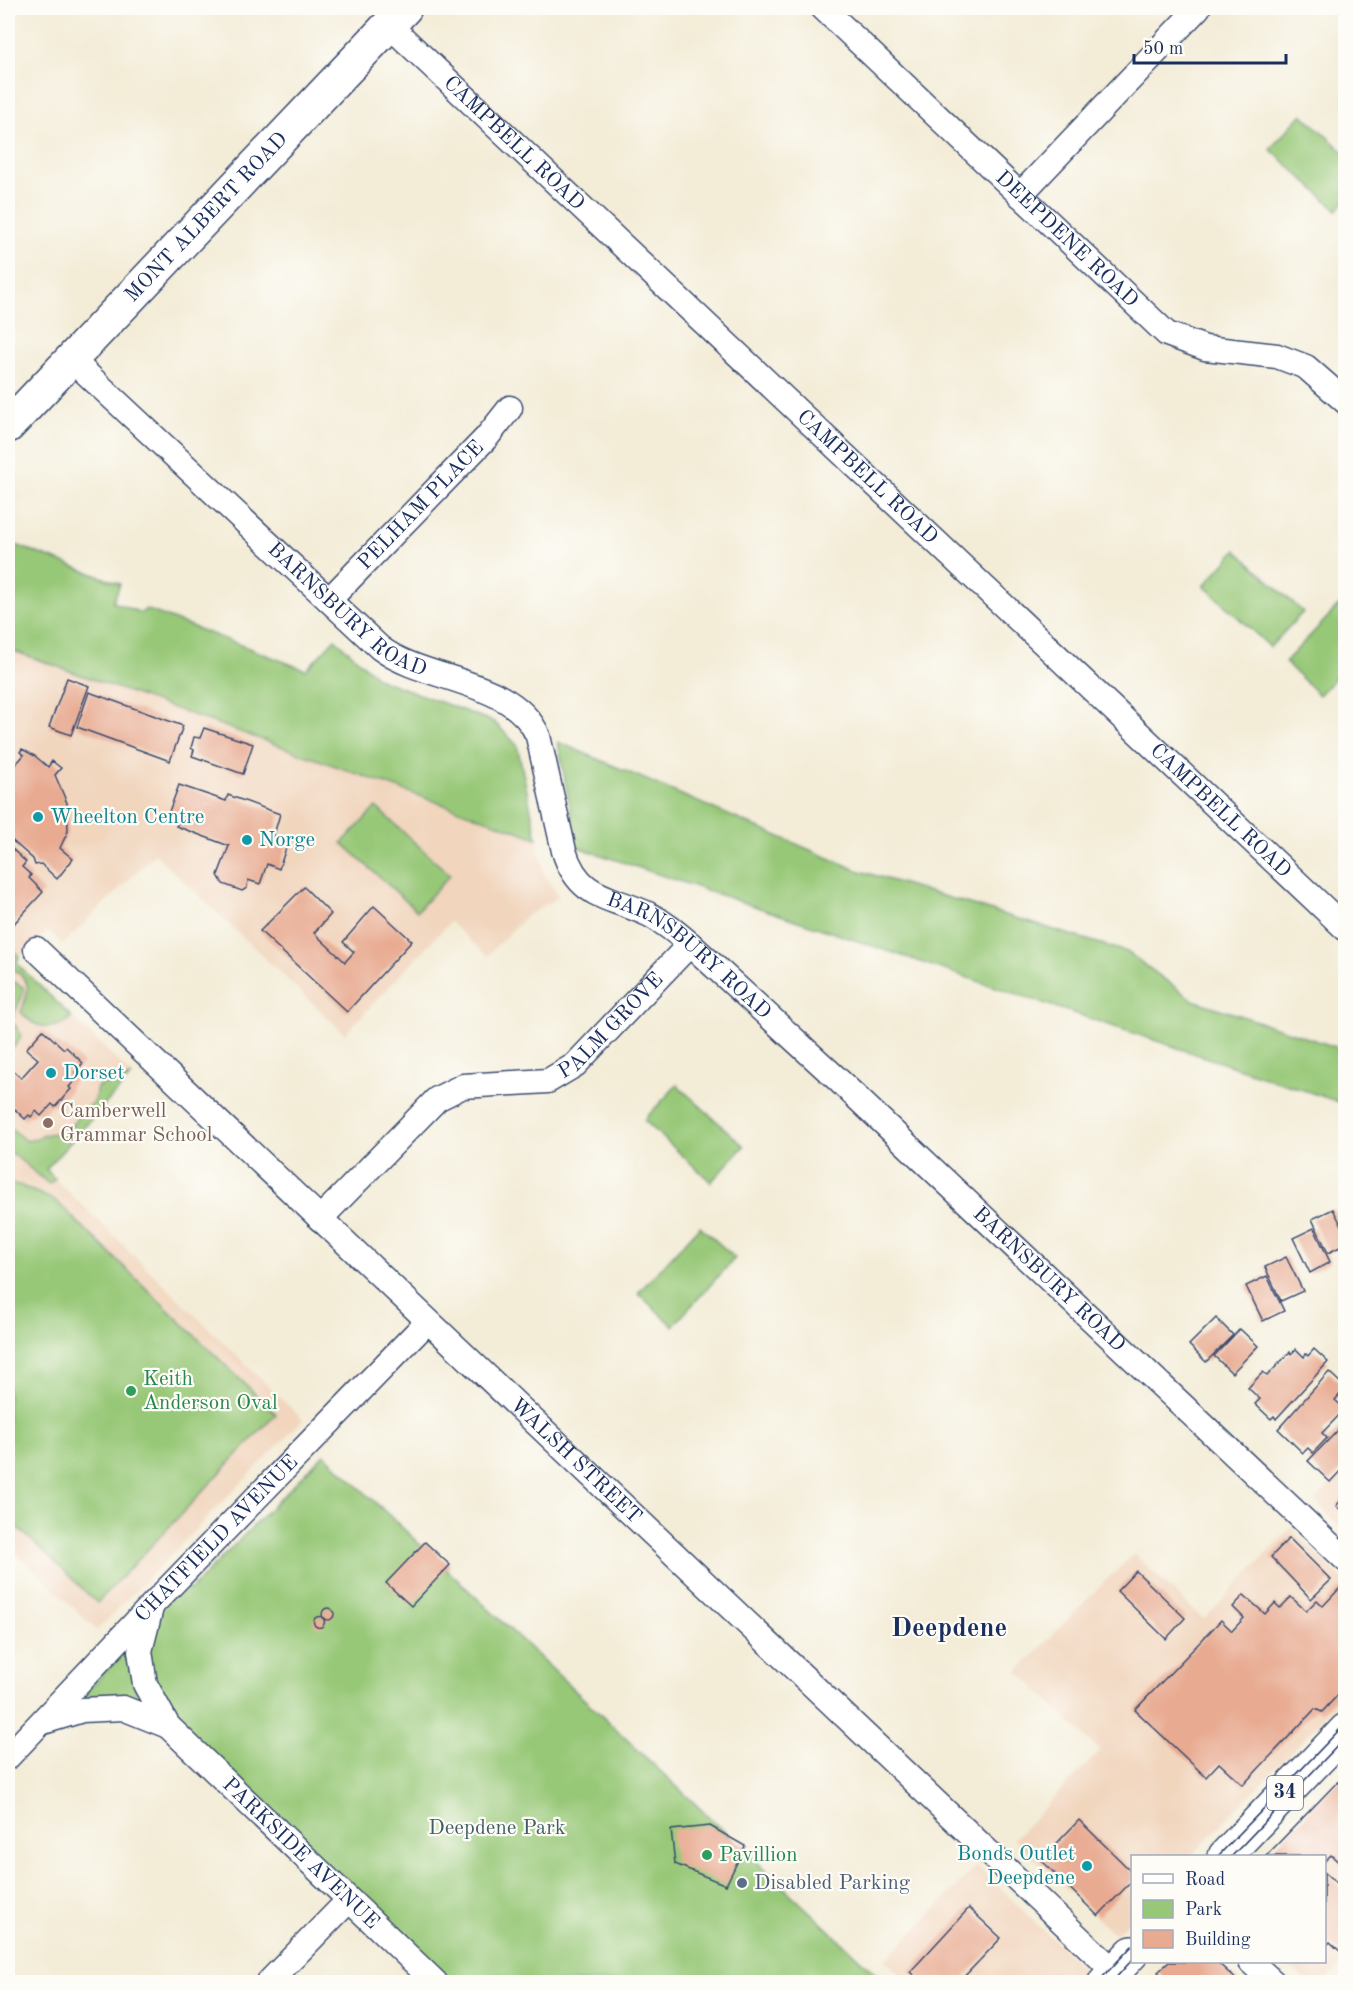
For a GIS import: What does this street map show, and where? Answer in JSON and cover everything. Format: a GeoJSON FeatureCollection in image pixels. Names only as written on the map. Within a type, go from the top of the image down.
{"type":"FeatureCollection","features":[{"type":"Feature","properties":{"kind":"main road","name":"MONT ALBERT ROAD"},"geometry":{"type":"LineString","coordinates":[[8,426],[397,16]]}},
{"type":"Feature","properties":{"kind":"main road","name":"34"},"geometry":{"type":"LineString","coordinates":[[1227,1855],[1346,1730]]}},
{"type":"Feature","properties":{"kind":"street","name":"DEEPDENE ROAD"},"geometry":{"type":"LineString","coordinates":[[823,8],[1167,334],[1205,348],[1277,356],[1306,367],[1343,396]]}},
{"type":"Feature","properties":{"kind":"street"},"geometry":{"type":"LineString","coordinates":[[1020,195],[1198,8]]}},
{"type":"Feature","properties":{"kind":"street","name":"CAMPBELL ROAD"},"geometry":{"type":"LineString","coordinates":[[397,16],[1346,929]]}},
{"type":"Feature","properties":{"kind":"street","name":"BARNSBURY ROAD"},"geometry":{"type":"LineString","coordinates":[[71,359],[389,654],[412,665],[504,699],[519,709],[538,736],[564,851],[576,877],[597,896],[655,918],[690,945],[843,1084],[1346,1560]]}},
{"type":"Feature","properties":{"kind":"street","name":"PELHAM PLACE"},"geometry":{"type":"LineString","coordinates":[[329,600],[487,437],[510,408]]}},
{"type":"Feature","properties":{"kind":"street","name":"PALM GROVE"},"geometry":{"type":"LineString","coordinates":[[320,1219],[437,1099],[463,1086],[548,1081],[575,1065],[690,945]]}},
{"type":"Feature","properties":{"kind":"street","name":"WALSH STREET"},"geometry":{"type":"LineString","coordinates":[[36,950],[428,1322],[1117,1969]]}},
{"type":"Feature","properties":{"kind":"street","name":"CHATFIELD AVENUE"},"geometry":{"type":"LineString","coordinates":[[8,1757],[151,1606],[428,1322]]}},
{"type":"Feature","properties":{"kind":"street","name":"PARKSIDE AVENUE"},"geometry":{"type":"LineString","coordinates":[[151,1606],[140,1651],[145,1684],[168,1726],[435,1983]]}},
{"type":"Feature","properties":{"kind":"street","name":"PARKSIDE AVENUE"},"geometry":{"type":"LineString","coordinates":[[42,1722],[82,1710],[123,1708],[168,1726]]}},
{"type":"Feature","properties":{"kind":"street"},"geometry":{"type":"LineString","coordinates":[[269,1983],[350,1900]]}},
{"type":"Feature","properties":{"kind":"street"},"geometry":{"type":"LineString","coordinates":[[1252,1963],[1273,1983]]}},
{"type":"Feature","properties":{"kind":"shaded area","name":"Camberwell Grammar School"},"geometry":{"type":"Polygon","coordinates":[[[8,649],[537,838],[545,876],[559,897],[526,916],[487,956],[450,922],[345,1034],[155,854],[63,944],[48,930],[15,962],[132,1075],[46,1170],[303,1420],[97,1630],[8,1545],[8,649]]]}},
{"type":"Feature","properties":{"kind":"shaded area"},"geometry":{"type":"Polygon","coordinates":[[[1345,1469],[1345,1532],[1315,1501],[1345,1469]]]}},
{"type":"Feature","properties":{"kind":"shaded area"},"geometry":{"type":"Polygon","coordinates":[[[1291,1528],[1345,1582],[1345,1696],[1192,1855],[1131,1855],[1131,1918],[1115,1935],[1014,1839],[1100,1751],[1018,1671],[1134,1554],[1204,1620],[1291,1528]]]}},
{"type":"Feature","properties":{"kind":"shaded area"},"geometry":{"type":"Polygon","coordinates":[[[1345,1775],[1345,1960],[1325,1982],[1307,1982],[1286,1963],[1326,1963],[1326,1855],[1268,1855],[1345,1775]]]}},
{"type":"Feature","properties":{"kind":"shaded area"},"geometry":{"type":"Polygon","coordinates":[[[977,1866],[1086,1971],[1074,1982],[908,1982],[885,1960],[977,1866]]]}},
{"type":"Feature","properties":{"kind":"green space"},"geometry":{"type":"Polygon","coordinates":[[[1302,114],[1345,153],[1345,201],[1337,210],[1270,149],[1302,114]]]}},
{"type":"Feature","properties":{"kind":"green space"},"geometry":{"type":"Polygon","coordinates":[[[8,542],[120,584],[113,602],[141,613],[146,609],[306,670],[335,639],[379,679],[494,722],[517,745],[537,838],[8,649],[8,542]]]}},
{"type":"Feature","properties":{"kind":"green space"},"geometry":{"type":"Polygon","coordinates":[[[1236,550],[1303,612],[1270,647],[1204,586],[1236,550]]]}},
{"type":"Feature","properties":{"kind":"green space"},"geometry":{"type":"Polygon","coordinates":[[[1345,599],[1345,668],[1319,695],[1285,662],[1345,599]]]}},
{"type":"Feature","properties":{"kind":"green space"},"geometry":{"type":"Polygon","coordinates":[[[558,742],[857,870],[1127,952],[1193,1000],[1345,1050],[1345,1104],[577,847],[558,742]]]}},
{"type":"Feature","properties":{"kind":"green space"},"geometry":{"type":"Polygon","coordinates":[[[376,807],[450,875],[417,911],[342,843],[376,807]]]}},
{"type":"Feature","properties":{"kind":"green space"},"geometry":{"type":"Polygon","coordinates":[[[8,945],[20,957],[16,963],[72,1017],[66,1022],[46,1027],[33,1022],[21,1012],[28,989],[20,974],[13,969],[8,971],[8,945]]]}},
{"type":"Feature","properties":{"kind":"green space"},"geometry":{"type":"Polygon","coordinates":[[[12,981],[23,987],[23,994],[11,1021],[19,1030],[20,1037],[8,1052],[8,982],[12,981]]]}},
{"type":"Feature","properties":{"kind":"green space"},"geometry":{"type":"Polygon","coordinates":[[[130,1077],[46,1169],[55,1179],[49,1184],[8,1150],[8,1125],[28,1141],[48,1134],[67,1132],[79,1115],[94,1102],[97,1087],[130,1077]]]}},
{"type":"Feature","properties":{"kind":"green space"},"geometry":{"type":"Polygon","coordinates":[[[677,1085],[744,1146],[711,1182],[644,1120],[677,1085]]]}},
{"type":"Feature","properties":{"kind":"green space","name":"Keith Anderson Oval"},"geometry":{"type":"Polygon","coordinates":[[[8,1183],[19,1185],[56,1201],[276,1414],[97,1603],[8,1519],[8,1183]]]}},
{"type":"Feature","properties":{"kind":"green space"},"geometry":{"type":"Polygon","coordinates":[[[700,1226],[735,1258],[673,1326],[638,1293],[700,1226]]]}},
{"type":"Feature","properties":{"kind":"green space","name":"Deepdene Park"},"geometry":{"type":"Polygon","coordinates":[[[324,1454],[884,1982],[435,1982],[168,1726],[145,1684],[151,1606],[178,1578],[190,1590],[324,1454]]]}},
{"type":"Feature","properties":{"kind":"green space"},"geometry":{"type":"Polygon","coordinates":[[[127,1647],[139,1705],[77,1702],[127,1647]]]}},
{"type":"Feature","properties":{"kind":"building"},"geometry":{"type":"Polygon","coordinates":[[[67,678],[89,686],[71,735],[49,727],[67,678]]]}},
{"type":"Feature","properties":{"kind":"building"},"geometry":{"type":"Polygon","coordinates":[[[89,692],[183,726],[170,761],[77,727],[89,692]]]}},
{"type":"Feature","properties":{"kind":"building"},"geometry":{"type":"Polygon","coordinates":[[[204,728],[253,744],[243,774],[192,756],[194,750],[191,748],[194,737],[200,738],[204,728]]]}},
{"type":"Feature","properties":{"kind":"building","name":"Wheelton Centre"},"geometry":{"type":"Polygon","coordinates":[[[22,749],[48,767],[52,761],[61,768],[55,775],[67,803],[68,831],[60,848],[73,859],[57,879],[41,864],[35,865],[33,859],[8,837],[8,773],[24,755],[20,752],[22,749]]]}},
{"type":"Feature","properties":{"kind":"building","name":"Norge"},"geometry":{"type":"Polygon","coordinates":[[[179,785],[226,801],[228,795],[280,814],[273,838],[288,842],[279,869],[267,864],[260,884],[248,880],[247,888],[242,891],[223,884],[218,875],[229,846],[176,826],[180,819],[168,814],[179,785]]]}},
{"type":"Feature","properties":{"kind":"building","name":"Wheelton Centre"},"geometry":{"type":"Polygon","coordinates":[[[8,845],[26,862],[22,867],[43,892],[8,930],[8,845]]]}},
{"type":"Feature","properties":{"kind":"building"},"geometry":{"type":"Polygon","coordinates":[[[304,887],[331,914],[314,933],[345,962],[354,952],[343,942],[374,906],[412,941],[347,1012],[260,931],[304,887]]]}},
{"type":"Feature","properties":{"kind":"building","name":"Dorset"},"geometry":{"type":"Polygon","coordinates":[[[43,1030],[83,1063],[75,1072],[79,1076],[69,1087],[71,1089],[55,1107],[52,1104],[41,1116],[36,1111],[31,1117],[29,1115],[25,1119],[8,1103],[8,1075],[12,1070],[21,1078],[38,1059],[26,1049],[43,1030]]]}},
{"type":"Feature","properties":{"kind":"building"},"geometry":{"type":"Polygon","coordinates":[[[1333,1209],[1346,1234],[1346,1244],[1328,1253],[1312,1219],[1333,1209]]]}},
{"type":"Feature","properties":{"kind":"building"},"geometry":{"type":"Polygon","coordinates":[[[1314,1228],[1330,1262],[1310,1273],[1293,1238],[1314,1228]]]}},
{"type":"Feature","properties":{"kind":"building"},"geometry":{"type":"Polygon","coordinates":[[[1286,1257],[1303,1291],[1281,1301],[1265,1267],[1286,1257]]]}},
{"type":"Feature","properties":{"kind":"building"},"geometry":{"type":"Polygon","coordinates":[[[1267,1276],[1284,1311],[1263,1321],[1246,1286],[1267,1276]]]}},
{"type":"Feature","properties":{"kind":"building"},"geometry":{"type":"Polygon","coordinates":[[[1216,1318],[1233,1335],[1206,1362],[1189,1345],[1216,1318]]]}},
{"type":"Feature","properties":{"kind":"building"},"geometry":{"type":"Polygon","coordinates":[[[1240,1329],[1258,1346],[1232,1373],[1214,1356],[1240,1329]]]}},
{"type":"Feature","properties":{"kind":"building"},"geometry":{"type":"Polygon","coordinates":[[[1296,1349],[1304,1357],[1314,1349],[1328,1362],[1276,1419],[1274,1416],[1271,1419],[1255,1404],[1260,1399],[1248,1388],[1263,1372],[1267,1376],[1290,1352],[1291,1354],[1296,1349]]]}},
{"type":"Feature","properties":{"kind":"building"},"geometry":{"type":"Polygon","coordinates":[[[1329,1372],[1346,1388],[1335,1400],[1345,1409],[1322,1433],[1327,1438],[1313,1453],[1308,1448],[1303,1453],[1278,1429],[1329,1372]]]}},
{"type":"Feature","properties":{"kind":"building"},"geometry":{"type":"Polygon","coordinates":[[[1346,1422],[1346,1465],[1330,1482],[1308,1461],[1346,1422]]]}},
{"type":"Feature","properties":{"kind":"building"},"geometry":{"type":"Polygon","coordinates":[[[1346,1495],[1346,1515],[1336,1506],[1346,1495]]]}},
{"type":"Feature","properties":{"kind":"building"},"geometry":{"type":"Polygon","coordinates":[[[1289,1538],[1331,1580],[1311,1599],[1271,1557],[1289,1538]]]}},
{"type":"Feature","properties":{"kind":"building"},"geometry":{"type":"Polygon","coordinates":[[[425,1542],[450,1565],[411,1606],[386,1583],[425,1542]]]}},
{"type":"Feature","properties":{"kind":"building"},"geometry":{"type":"Polygon","coordinates":[[[1136,1571],[1185,1618],[1166,1639],[1117,1591],[1136,1571]]]}},
{"type":"Feature","properties":{"kind":"building"},"geometry":{"type":"Polygon","coordinates":[[[1340,1588],[1346,1593],[1346,1686],[1322,1712],[1315,1709],[1243,1785],[1219,1763],[1206,1777],[1135,1710],[1221,1620],[1232,1631],[1244,1618],[1233,1607],[1244,1595],[1265,1614],[1275,1603],[1280,1608],[1291,1597],[1306,1611],[1317,1600],[1323,1606],[1340,1588]]]}},
{"type":"Feature","properties":{"kind":"building"},"geometry":{"type":"Polygon","coordinates":[[[330,1608],[334,1614],[330,1620],[326,1620],[322,1612],[330,1608]]]}},
{"type":"Feature","properties":{"kind":"building"},"geometry":{"type":"Polygon","coordinates":[[[319,1616],[325,1622],[319,1628],[313,1622],[319,1616]]]}},
{"type":"Feature","properties":{"kind":"building"},"geometry":{"type":"Polygon","coordinates":[[[1346,1773],[1346,1869],[1331,1855],[1326,1860],[1326,1855],[1267,1855],[1346,1773]]]}},
{"type":"Feature","properties":{"kind":"building","name":"Bonds Outlet Deepdene"},"geometry":{"type":"Polygon","coordinates":[[[1079,1820],[1131,1871],[1131,1882],[1098,1916],[1041,1860],[1079,1820]]]}},
{"type":"Feature","properties":{"kind":"building","name":"Pavillion"},"geometry":{"type":"Polygon","coordinates":[[[710,1826],[745,1846],[726,1885],[675,1864],[671,1830],[710,1826]]]}},
{"type":"Feature","properties":{"kind":"building"},"geometry":{"type":"Polygon","coordinates":[[[1326,1874],[1346,1892],[1346,1951],[1343,1954],[1330,1942],[1326,1946],[1326,1874]]]}},
{"type":"Feature","properties":{"kind":"building"},"geometry":{"type":"Polygon","coordinates":[[[969,1908],[1001,1938],[959,1982],[921,1982],[910,1972],[969,1908]]]}},
{"type":"Feature","properties":{"kind":"building"},"geometry":{"type":"Polygon","coordinates":[[[1168,1963],[1218,1963],[1239,1982],[1169,1982],[1158,1972],[1168,1963]]]}},
{"type":"Feature","properties":{"kind":"tram line"},"geometry":{"type":"LineString","coordinates":[[1219,1855],[1346,1723]]}},
{"type":"Feature","properties":{"kind":"tram line"},"geometry":{"type":"LineString","coordinates":[[1233,1855],[1346,1737]]}},
{"type":"Feature","properties":{"kind":"tram line"},"geometry":{"type":"LineString","coordinates":[[1098,1982],[1131,1947]]}},
{"type":"Feature","properties":{"kind":"tram line"},"geometry":{"type":"LineString","coordinates":[[1112,1982],[1131,1961]]}},
{"type":"Feature","properties":{"kind":"place","name":"Wheelton Centre"},"geometry":{"type":"Point","coordinates":[38,817]}},
{"type":"Feature","properties":{"kind":"place","name":"Norge"},"geometry":{"type":"Point","coordinates":[247,840]}},
{"type":"Feature","properties":{"kind":"place","name":"Dorset"},"geometry":{"type":"Point","coordinates":[51,1073]}},
{"type":"Feature","properties":{"kind":"place","name":"Camberwell Grammar School"},"geometry":{"type":"Point","coordinates":[48,1123]}},
{"type":"Feature","properties":{"kind":"place","name":"Keith Anderson Oval"},"geometry":{"type":"Point","coordinates":[131,1391]}},
{"type":"Feature","properties":{"kind":"place","name":"Pavillion"},"geometry":{"type":"Point","coordinates":[707,1855]}},
{"type":"Feature","properties":{"kind":"place","name":"Bonds Outlet Deepdene"},"geometry":{"type":"Point","coordinates":[1087,1866]}},
{"type":"Feature","properties":{"kind":"place","name":"Disabled Parking"},"geometry":{"type":"Point","coordinates":[742,1883]}},
{"type":"Feature","properties":{"kind":"district","name":"Deepdene"},"geometry":{"type":"Point","coordinates":[949,1628]}}]}
